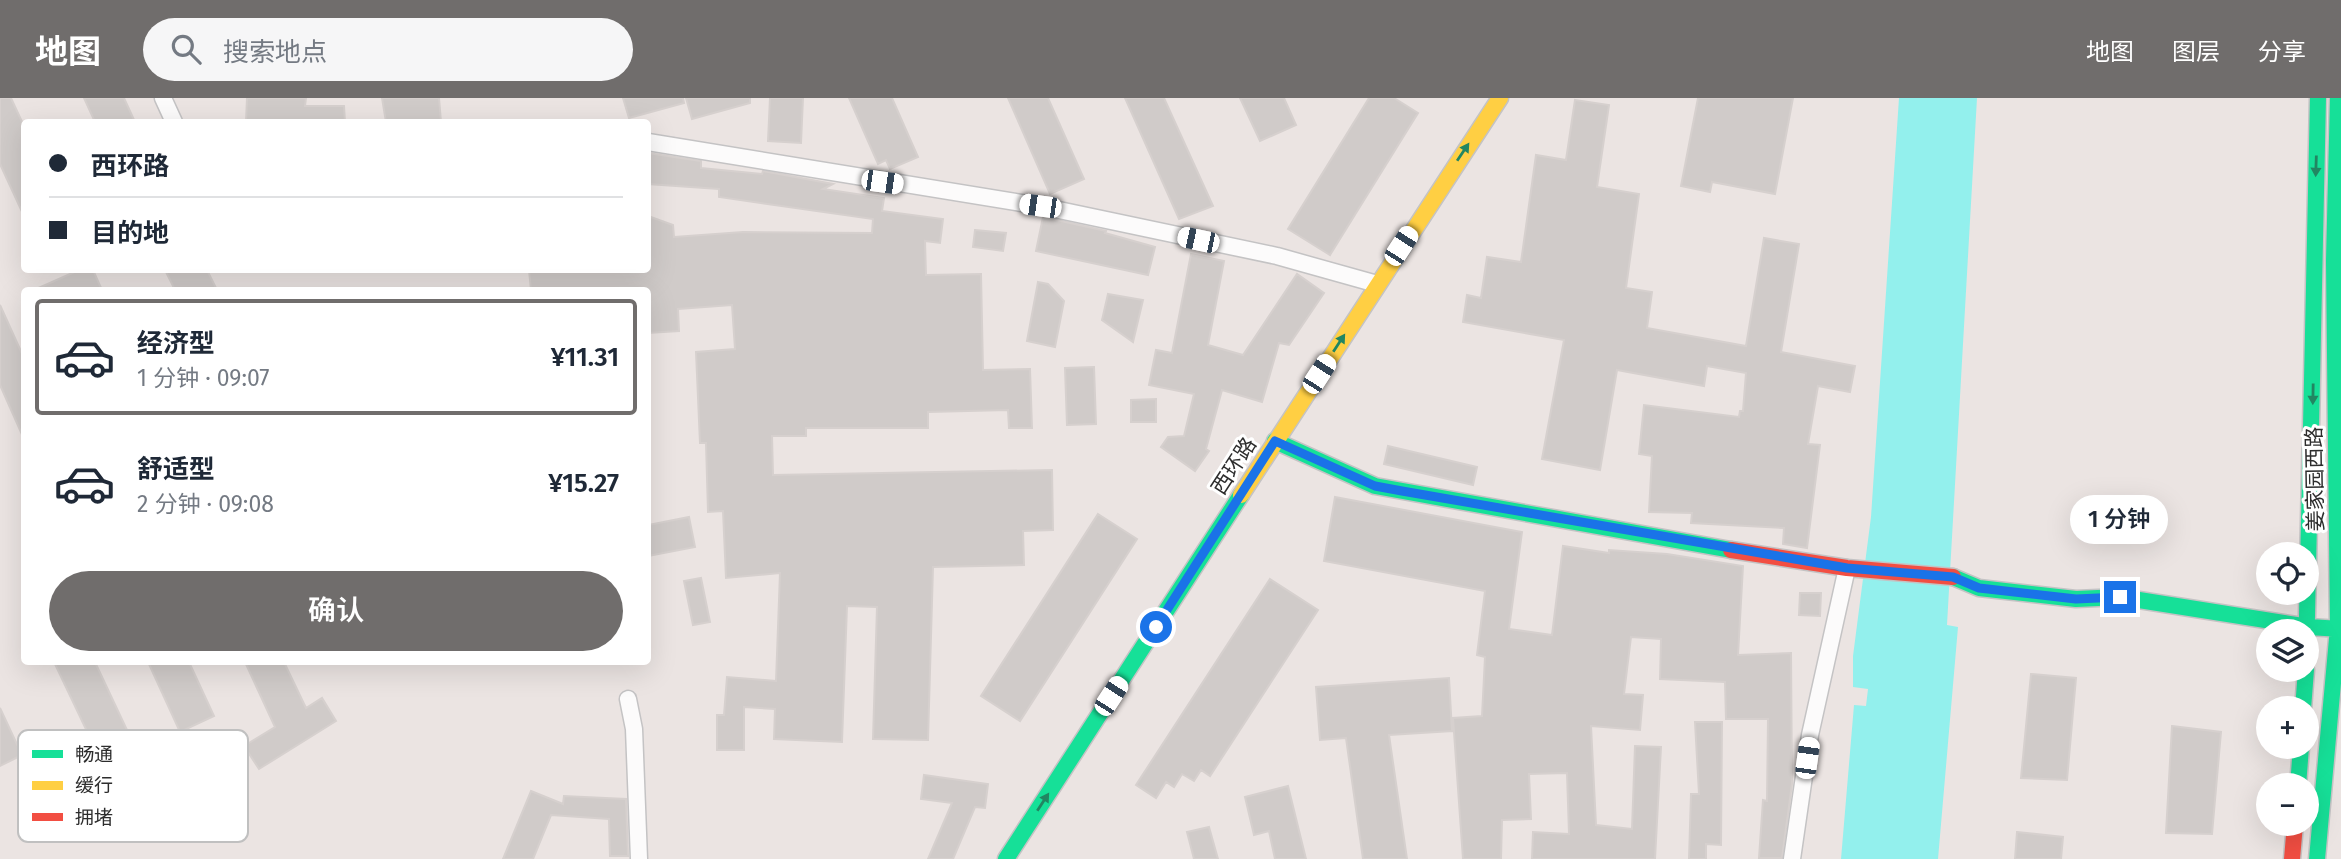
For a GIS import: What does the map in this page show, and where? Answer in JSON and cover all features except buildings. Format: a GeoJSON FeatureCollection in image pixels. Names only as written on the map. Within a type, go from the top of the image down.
{"type":"FeatureCollection","features":[{"type":"Feature","properties":{"kind":"street"},"geometry":{"type":"LineString","coordinates":[[163,98],[173,119]]}},
{"type":"Feature","properties":{"kind":"street","name":"西环路"},"geometry":{"type":"LineString","coordinates":[[1006,859],[1500,98]]}},
{"type":"Feature","properties":{"kind":"street","name":"姜家园西路"},"geometry":{"type":"LineString","coordinates":[[2309,619],[2318,98]]}},
{"type":"Feature","properties":{"kind":"street","name":"姜家园西路"},"geometry":{"type":"LineString","coordinates":[[2317,859],[2340,629],[2334,273],[2338,98]]}},
{"type":"Feature","properties":{"kind":"street"},"geometry":{"type":"LineString","coordinates":[[651,142],[1040,206],[1277,256],[1377,284]]}},
{"type":"Feature","properties":{"kind":"street"},"geometry":{"type":"LineString","coordinates":[[1275,441],[1375,486],[1646,536],[1847,568],[1953,577],[1979,588],[2076,599],[2120,597],[2263,619]]}},
{"type":"Feature","properties":{"kind":"street"},"geometry":{"type":"LineString","coordinates":[[1792,859],[1810,735],[1847,568]]}},
{"type":"Feature","properties":{"kind":"street"},"geometry":{"type":"LineString","coordinates":[[2319,627],[2340,629]]}},
{"type":"Feature","properties":{"kind":"street"},"geometry":{"type":"LineString","coordinates":[[628,699],[634,729],[639,859]]}},
{"type":"Feature","properties":{"kind":"street"},"geometry":{"type":"LineString","coordinates":[[2292,859],[2294,836]]}},
{"type":"Feature","properties":{"kind":"water"},"geometry":{"type":"Polygon","coordinates":[[[1899,98],[1977,98],[1947,625],[1958,627],[1938,859],[1841,859],[1854,705],[1866,706],[1868,689],[1853,687],[1853,656],[1871,517],[1899,98]]]}},
{"type":"Feature","properties":{"kind":"traffic: fast"},"geometry":{"type":"LineString","coordinates":[[2307,619],[2318,98]]}},
{"type":"Feature","properties":{"kind":"traffic: fast"},"geometry":{"type":"LineString","coordinates":[[2317,859],[2338,628],[2334,261],[2338,98]]}},
{"type":"Feature","properties":{"kind":"traffic: fast"},"geometry":{"type":"LineString","coordinates":[[1275,441],[1375,486],[1731,550]]}},
{"type":"Feature","properties":{"kind":"traffic: fast"},"geometry":{"type":"LineString","coordinates":[[1006,859],[1241,495]]}},
{"type":"Feature","properties":{"kind":"traffic: fast"},"geometry":{"type":"LineString","coordinates":[[1953,577],[1979,588],[2076,599],[2120,597],[2309,627],[2341,629]]}},
{"type":"Feature","properties":{"kind":"traffic: fast"},"geometry":{"type":"LineString","coordinates":[[2304,696],[2305,682]]}},
{"type":"Feature","properties":{"kind":"traffic: fast"},"geometry":{"type":"LineString","coordinates":[[2299,773],[2300,759]]}},
{"type":"Feature","properties":{"kind":"traffic: slow"},"geometry":{"type":"LineString","coordinates":[[1241,495],[1500,98]]}},
{"type":"Feature","properties":{"kind":"traffic: jam"},"geometry":{"type":"LineString","coordinates":[[1731,550],[1847,568],[1953,577]]}},
{"type":"Feature","properties":{"kind":"traffic: jam"},"geometry":{"type":"LineString","coordinates":[[2292,859],[2294,836]]}},
{"type":"Feature","properties":{"kind":"route"},"geometry":{"type":"LineString","coordinates":[[1156,627],[1275,441],[1375,486],[1402,491],[1646,536],[1804,559],[1847,568],[1953,577],[1979,588],[2076,599],[2120,597]]}}]}
